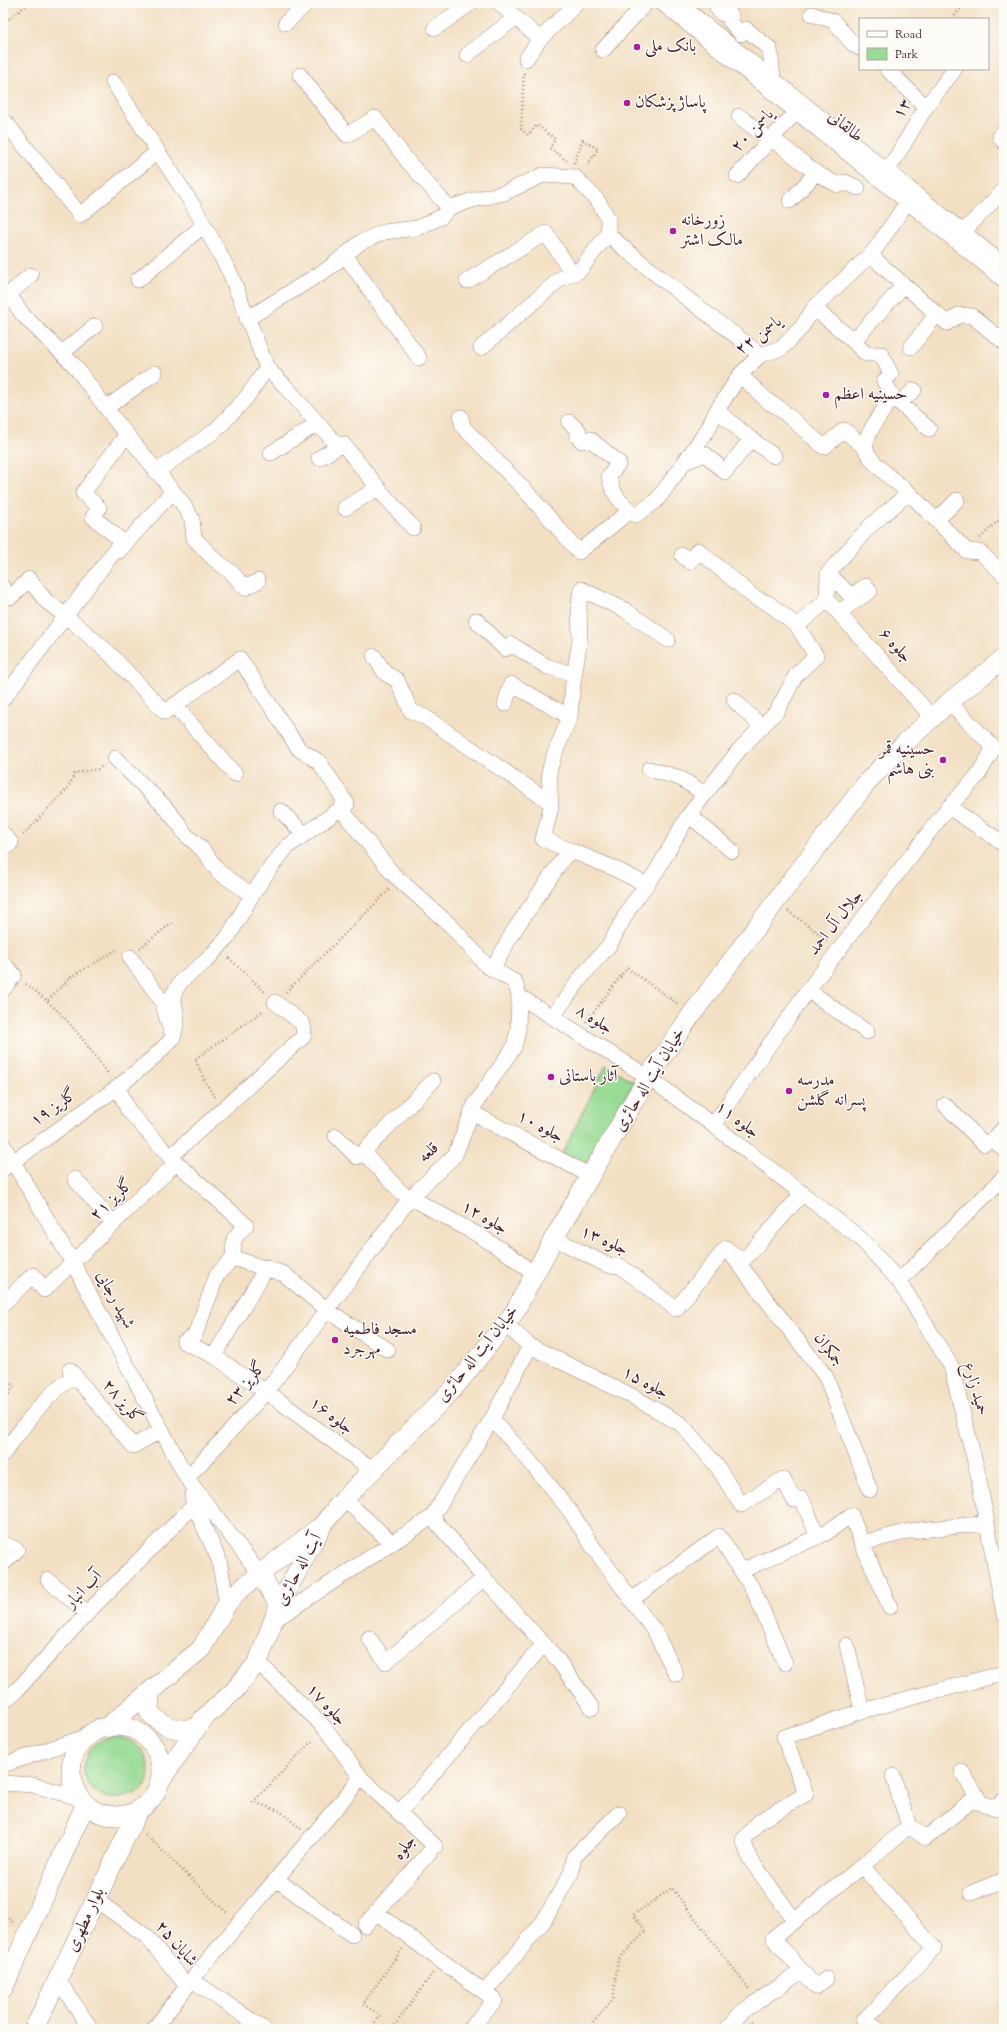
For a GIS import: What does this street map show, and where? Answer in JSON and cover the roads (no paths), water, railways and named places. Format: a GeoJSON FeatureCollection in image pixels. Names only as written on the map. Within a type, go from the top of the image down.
{"type":"FeatureCollection","features":[{"type":"Feature","properties":{"kind":"main road","name":"خیابان آیت اله حائری"},"geometry":{"type":"LineString","coordinates":[[323,1524],[344,1499],[453,1389],[514,1312],[554,1238],[648,1077],[692,1014],[775,902],[868,781],[902,746],[934,718],[949,702],[1004,658]]}},
{"type":"Feature","properties":{"kind":"main road","name":"آیت اله حائری"},"geometry":{"type":"LineString","coordinates":[[106,1728],[201,1649],[227,1604],[236,1593],[323,1524]]}},
{"type":"Feature","properties":{"kind":"main road","name":"آیت اله حائری"},"geometry":{"type":"LineString","coordinates":[[160,1781],[204,1718],[234,1691],[258,1662],[276,1613],[323,1524]]}},
{"type":"Feature","properties":{"kind":"main road"},"geometry":{"type":"LineString","coordinates":[[260,1574],[276,1613]]}},
{"type":"Feature","properties":{"kind":"main road"},"geometry":{"type":"LineString","coordinates":[[150,1692],[149,1712],[161,1724],[183,1730],[197,1728]]}},
{"type":"Feature","properties":{"kind":"main road"},"geometry":{"type":"LineString","coordinates":[[120,1726],[138,1732],[152,1745],[160,1762],[160,1781],[152,1798],[136,1816],[102,1814],[83,1801],[74,1790],[70,1771],[73,1753],[85,1737],[102,1728],[106,1728],[120,1726]]}},
{"type":"Feature","properties":{"kind":"main road"},"geometry":{"type":"LineString","coordinates":[[3,1989],[83,1801]]}},
{"type":"Feature","properties":{"kind":"main road","name":"بلوار مطهری"},"geometry":{"type":"LineString","coordinates":[[34,2029],[136,1816]]}},
{"type":"Feature","properties":{"kind":"street"},"geometry":{"type":"LineString","coordinates":[[286,23],[307,3]]}},
{"type":"Feature","properties":{"kind":"street"},"geometry":{"type":"LineString","coordinates":[[435,28],[471,3]]}},
{"type":"Feature","properties":{"kind":"street"},"geometry":{"type":"LineString","coordinates":[[499,3],[540,39]]}},
{"type":"Feature","properties":{"kind":"street"},"geometry":{"type":"LineString","coordinates":[[526,59],[540,39],[577,3]]}},
{"type":"Feature","properties":{"kind":"street"},"geometry":{"type":"LineString","coordinates":[[603,50],[646,3]]}},
{"type":"Feature","properties":{"kind":"street","name":"طالقانی"},"geometry":{"type":"LineString","coordinates":[[662,3],[796,112],[911,198],[963,232],[1004,265]]}},
{"type":"Feature","properties":{"kind":"street","name":"طالقانی"},"geometry":{"type":"LineString","coordinates":[[678,3],[773,78],[887,172],[911,198],[1004,280]]}},
{"type":"Feature","properties":{"kind":"street"},"geometry":{"type":"LineString","coordinates":[[698,19],[713,3]]}},
{"type":"Feature","properties":{"kind":"street"},"geometry":{"type":"LineString","coordinates":[[717,3],[717,8],[722,14],[726,11],[730,15],[730,21],[741,34],[746,29],[770,49],[773,78]]}},
{"type":"Feature","properties":{"kind":"street"},"geometry":{"type":"LineString","coordinates":[[812,14],[833,21],[854,45],[859,48]]}},
{"type":"Feature","properties":{"kind":"street"},"geometry":{"type":"LineString","coordinates":[[467,55],[516,18]]}},
{"type":"Feature","properties":{"kind":"street"},"geometry":{"type":"LineString","coordinates":[[888,70],[926,107]]}},
{"type":"Feature","properties":{"kind":"street","name":"۱۳"},"geometry":{"type":"LineString","coordinates":[[887,172],[926,107],[954,70]]}},
{"type":"Feature","properties":{"kind":"street"},"geometry":{"type":"LineString","coordinates":[[300,75],[347,135],[375,118],[409,163],[449,208]]}},
{"type":"Feature","properties":{"kind":"street"},"geometry":{"type":"LineString","coordinates":[[113,82],[204,226],[231,275],[247,320],[267,368],[285,386],[336,444],[344,444]]}},
{"type":"Feature","properties":{"kind":"street","name":"یاسمن ۲۰"},"geometry":{"type":"LineString","coordinates":[[737,176],[796,112]]}},
{"type":"Feature","properties":{"kind":"street"},"geometry":{"type":"LineString","coordinates":[[739,116],[770,141],[778,143],[816,173],[838,185],[845,182],[858,188]]}},
{"type":"Feature","properties":{"kind":"street"},"geometry":{"type":"LineString","coordinates":[[6,123],[80,215],[157,152]]}},
{"type":"Feature","properties":{"kind":"street"},"geometry":{"type":"LineString","coordinates":[[1004,131],[1000,137],[1004,142]]}},
{"type":"Feature","properties":{"kind":"street"},"geometry":{"type":"LineString","coordinates":[[790,201],[816,173]]}},
{"type":"Feature","properties":{"kind":"street"},"geometry":{"type":"LineString","coordinates":[[247,320],[329,268],[361,242],[384,232],[417,228],[441,217],[449,208],[472,200],[504,193],[543,175],[575,177],[598,201],[608,218],[608,234],[579,271],[560,279],[481,348]]}},
{"type":"Feature","properties":{"kind":"street"},"geometry":{"type":"LineString","coordinates":[[963,232],[1004,190]]}},
{"type":"Feature","properties":{"kind":"street","name":"یاسمن ۲۲"},"geometry":{"type":"LineString","coordinates":[[461,417],[463,426],[523,488],[581,558],[633,513],[656,501],[708,429],[740,375],[760,355],[782,348],[801,328],[814,308],[870,255],[911,198]]}},
{"type":"Feature","properties":{"kind":"street"},"geometry":{"type":"LineString","coordinates":[[138,280],[204,226]]}},
{"type":"Feature","properties":{"kind":"street"},"geometry":{"type":"LineString","coordinates":[[467,281],[546,233],[572,273]]}},
{"type":"Feature","properties":{"kind":"street"},"geometry":{"type":"LineString","coordinates":[[608,234],[643,266],[712,316],[760,355]]}},
{"type":"Feature","properties":{"kind":"street"},"geometry":{"type":"LineString","coordinates":[[345,255],[419,358]]}},
{"type":"Feature","properties":{"kind":"street"},"geometry":{"type":"LineString","coordinates":[[870,255],[903,286],[947,322],[959,315],[972,316],[1004,342]]}},
{"type":"Feature","properties":{"kind":"street"},"geometry":{"type":"LineString","coordinates":[[4,297],[31,275]]}},
{"type":"Feature","properties":{"kind":"street"},"geometry":{"type":"LineString","coordinates":[[850,338],[859,335],[903,286]]}},
{"type":"Feature","properties":{"kind":"street"},"geometry":{"type":"LineString","coordinates":[[4,297],[12,299],[23,315],[74,365],[156,472],[181,501],[192,519],[194,538],[214,559],[232,573],[245,588],[258,581]]}},
{"type":"Feature","properties":{"kind":"street"},"geometry":{"type":"LineString","coordinates":[[814,308],[850,338],[866,354],[882,354],[891,374],[884,382],[896,400],[930,428]]}},
{"type":"Feature","properties":{"kind":"street"},"geometry":{"type":"LineString","coordinates":[[911,347],[937,314]]}},
{"type":"Feature","properties":{"kind":"street"},"geometry":{"type":"LineString","coordinates":[[62,353],[95,326]]}},
{"type":"Feature","properties":{"kind":"street"},"geometry":{"type":"LineString","coordinates":[[156,472],[216,430],[246,398],[267,368]]}},
{"type":"Feature","properties":{"kind":"street"},"geometry":{"type":"LineString","coordinates":[[106,408],[155,373]]}},
{"type":"Feature","properties":{"kind":"street"},"geometry":{"type":"LineString","coordinates":[[740,375],[770,403],[778,407],[824,447],[844,430],[865,448],[870,456],[909,492],[967,551],[980,552],[1004,575]]}},
{"type":"Feature","properties":{"kind":"street"},"geometry":{"type":"LineString","coordinates":[[865,448],[868,436],[896,400],[914,390]]}},
{"type":"Feature","properties":{"kind":"street"},"geometry":{"type":"LineString","coordinates":[[718,410],[750,439],[774,456]]}},
{"type":"Feature","properties":{"kind":"street"},"geometry":{"type":"LineString","coordinates":[[568,422],[579,431],[578,437],[582,441],[590,439],[619,463],[609,476],[611,488],[622,504],[633,513]]}},
{"type":"Feature","properties":{"kind":"street"},"geometry":{"type":"LineString","coordinates":[[271,452],[317,424]]}},
{"type":"Feature","properties":{"kind":"street"},"geometry":{"type":"LineString","coordinates":[[684,462],[705,454],[725,472],[750,439]]}},
{"type":"Feature","properties":{"kind":"street"},"geometry":{"type":"LineString","coordinates":[[3,699],[122,541],[93,517],[99,508],[83,493],[121,442]]}},
{"type":"Feature","properties":{"kind":"street"},"geometry":{"type":"LineString","coordinates":[[319,458],[344,444]]}},
{"type":"Feature","properties":{"kind":"street"},"geometry":{"type":"LineString","coordinates":[[344,444],[378,488],[413,528]]}},
{"type":"Feature","properties":{"kind":"street"},"geometry":{"type":"LineString","coordinates":[[345,508],[378,488]]}},
{"type":"Feature","properties":{"kind":"street"},"geometry":{"type":"LineString","coordinates":[[100,570],[173,492]]}},
{"type":"Feature","properties":{"kind":"street"},"geometry":{"type":"LineString","coordinates":[[797,626],[827,600],[828,573],[870,526],[909,492]]}},
{"type":"Feature","properties":{"kind":"street"},"geometry":{"type":"LineString","coordinates":[[937,520],[957,500]]}},
{"type":"Feature","properties":{"kind":"street"},"geometry":{"type":"LineString","coordinates":[[553,1016],[582,975],[610,944],[630,907],[647,885],[689,815],[739,750],[777,711],[796,674],[816,656],[797,626],[768,603],[755,598],[698,550],[690,562],[682,556]]}},
{"type":"Feature","properties":{"kind":"street"},"geometry":{"type":"LineString","coordinates":[[828,573],[851,596],[866,586],[870,591],[839,612]]}},
{"type":"Feature","properties":{"kind":"street"},"geometry":{"type":"LineString","coordinates":[[3,588],[11,597],[29,579],[46,601],[108,652],[165,712],[240,659],[299,749],[319,762],[347,804],[287,847],[271,866],[252,895],[228,937],[206,961],[182,980],[173,994],[177,1020],[173,1038]]}},
{"type":"Feature","properties":{"kind":"street"},"geometry":{"type":"LineString","coordinates":[[647,885],[611,867],[543,839],[551,803],[549,772],[554,755],[570,717],[574,675],[580,639],[579,604],[581,589],[625,610],[668,640]]}},
{"type":"Feature","properties":{"kind":"street","name":"جلوه ۶"},"geometry":{"type":"LineString","coordinates":[[827,600],[934,718]]}},
{"type":"Feature","properties":{"kind":"street"},"geometry":{"type":"LineString","coordinates":[[476,620],[505,649],[511,644],[546,666],[574,675]]}},
{"type":"Feature","properties":{"kind":"street"},"geometry":{"type":"LineString","coordinates":[[374,656],[385,673],[397,680],[411,710],[425,717],[551,803]]}},
{"type":"Feature","properties":{"kind":"street"},"geometry":{"type":"LineString","coordinates":[[505,704],[511,684],[570,717]]}},
{"type":"Feature","properties":{"kind":"street"},"geometry":{"type":"LineString","coordinates":[[734,700],[762,727]]}},
{"type":"Feature","properties":{"kind":"street","name":"جلال آل احمد"},"geometry":{"type":"LineString","coordinates":[[713,1125],[808,990],[949,807],[978,775],[994,748],[949,702]]}},
{"type":"Feature","properties":{"kind":"street"},"geometry":{"type":"LineString","coordinates":[[174,705],[235,774]]}},
{"type":"Feature","properties":{"kind":"street"},"geometry":{"type":"LineString","coordinates":[[115,758],[163,805],[179,824],[185,834],[202,849],[219,872],[252,895]]}},
{"type":"Feature","properties":{"kind":"street"},"geometry":{"type":"LineString","coordinates":[[649,769],[680,778],[705,794]]}},
{"type":"Feature","properties":{"kind":"street"},"geometry":{"type":"LineString","coordinates":[[949,807],[1004,844]]}},
{"type":"Feature","properties":{"kind":"street","name":"جلوه ۸"},"geometry":{"type":"LineString","coordinates":[[340,808],[400,879],[450,926],[487,966],[493,969],[553,1016],[648,1077]]}},
{"type":"Feature","properties":{"kind":"street"},"geometry":{"type":"LineString","coordinates":[[281,811],[304,834]]}},
{"type":"Feature","properties":{"kind":"street"},"geometry":{"type":"LineString","coordinates":[[689,815],[732,851]]}},
{"type":"Feature","properties":{"kind":"street"},"geometry":{"type":"LineString","coordinates":[[493,969],[513,932],[569,850]]}},
{"type":"Feature","properties":{"kind":"street"},"geometry":{"type":"LineString","coordinates":[[130,957],[162,1001],[173,1038]]}},
{"type":"Feature","properties":{"kind":"street"},"geometry":{"type":"LineString","coordinates":[[3,963],[14,975],[3,990]]}},
{"type":"Feature","properties":{"kind":"street","name":"قلعه"},"geometry":{"type":"LineString","coordinates":[[327,1310],[410,1198],[455,1155],[474,1104],[514,1047],[518,1030],[517,989]]}},
{"type":"Feature","properties":{"kind":"street"},"geometry":{"type":"LineString","coordinates":[[808,990],[867,1032]]}},
{"type":"Feature","properties":{"kind":"street","name":"گلریز ۲۱"},"geometry":{"type":"LineString","coordinates":[[3,1304],[33,1275],[44,1290],[114,1224],[223,1108],[304,1036],[303,1024],[275,1002]]}},
{"type":"Feature","properties":{"kind":"street","name":"گلریز ۱۹"},"geometry":{"type":"LineString","coordinates":[[7,1165],[118,1087],[154,1057],[173,1038]]}},
{"type":"Feature","properties":{"kind":"street","name":"جلوه ۱۱"},"geometry":{"type":"LineString","coordinates":[[648,1077],[803,1193]]}},
{"type":"Feature","properties":{"kind":"street"},"geometry":{"type":"LineString","coordinates":[[336,1136],[357,1157],[433,1081]]}},
{"type":"Feature","properties":{"kind":"street"},"geometry":{"type":"LineString","coordinates":[[118,1087],[128,1110],[173,1160],[246,1226],[234,1239],[233,1258],[267,1267],[284,1274],[327,1310],[388,1350]]}},
{"type":"Feature","properties":{"kind":"street"},"geometry":{"type":"LineString","coordinates":[[945,1105],[984,1144],[999,1144],[1004,1128]]}},
{"type":"Feature","properties":{"kind":"street","name":"جلوه ۱۰"},"geometry":{"type":"LineString","coordinates":[[471,1112],[591,1176]]}},
{"type":"Feature","properties":{"kind":"street","name":"شهید رجایی"},"geometry":{"type":"LineString","coordinates":[[3,1145],[7,1165],[73,1263],[187,1478]]}},
{"type":"Feature","properties":{"kind":"street","name":"جلوه ۱۲"},"geometry":{"type":"LineString","coordinates":[[363,1152],[401,1192],[480,1236],[510,1255],[535,1275]]}},
{"type":"Feature","properties":{"kind":"street"},"geometry":{"type":"LineString","coordinates":[[899,1281],[1004,1177]]}},
{"type":"Feature","properties":{"kind":"street"},"geometry":{"type":"LineString","coordinates":[[75,1179],[114,1224]]}},
{"type":"Feature","properties":{"kind":"street"},"geometry":{"type":"LineString","coordinates":[[726,1248],[742,1262],[803,1193]]}},
{"type":"Feature","properties":{"kind":"street","name":"حمید زارع"},"geometry":{"type":"LineString","coordinates":[[803,1193],[860,1238],[899,1281],[951,1366],[977,1470],[1004,1614]]}},
{"type":"Feature","properties":{"kind":"street","name":"جلوه ۱۳"},"geometry":{"type":"LineString","coordinates":[[554,1238],[607,1264],[620,1266],[676,1309],[726,1248]]}},
{"type":"Feature","properties":{"kind":"street","name":"جمکران"},"geometry":{"type":"LineString","coordinates":[[726,1248],[826,1377],[870,1490]]}},
{"type":"Feature","properties":{"kind":"street","name":"جلوه ۱۶"},"geometry":{"type":"LineString","coordinates":[[233,1258],[217,1275],[195,1335],[184,1342],[214,1356],[266,1392],[373,1471]]}},
{"type":"Feature","properties":{"kind":"street"},"geometry":{"type":"LineString","coordinates":[[214,1356],[267,1267]]}},
{"type":"Feature","properties":{"kind":"street","name":"گلریز ۲۳"},"geometry":{"type":"LineString","coordinates":[[187,1478],[266,1392],[327,1310]]}},
{"type":"Feature","properties":{"kind":"street","name":"جلوه ۱۵"},"geometry":{"type":"LineString","coordinates":[[505,1324],[530,1346],[630,1395],[681,1424],[717,1466],[741,1505],[783,1479],[794,1500],[802,1499],[818,1537]]}},
{"type":"Feature","properties":{"kind":"street"},"geometry":{"type":"LineString","coordinates":[[276,1613],[432,1517],[492,1419],[530,1346]]}},
{"type":"Feature","properties":{"kind":"street","name":"گلریز ۲۸"},"geometry":{"type":"LineString","coordinates":[[3,1454],[38,1407],[66,1382],[72,1373],[133,1446],[162,1430]]}},
{"type":"Feature","properties":{"kind":"street"},"geometry":{"type":"LineString","coordinates":[[492,1419],[570,1511],[630,1600],[655,1632],[676,1674]]}},
{"type":"Feature","properties":{"kind":"street"},"geometry":{"type":"LineString","coordinates":[[187,1478],[194,1505],[219,1560],[227,1604]]}},
{"type":"Feature","properties":{"kind":"street"},"geometry":{"type":"LineString","coordinates":[[187,1478],[260,1574]]}},
{"type":"Feature","properties":{"kind":"street"},"geometry":{"type":"LineString","coordinates":[[344,1499],[392,1543]]}},
{"type":"Feature","properties":{"kind":"street","name":"آب انبار"},"geometry":{"type":"LineString","coordinates":[[5,1697],[194,1505]]}},
{"type":"Feature","properties":{"kind":"street"},"geometry":{"type":"LineString","coordinates":[[741,1571],[818,1537],[851,1515],[890,1607]]}},
{"type":"Feature","properties":{"kind":"street"},"geometry":{"type":"LineString","coordinates":[[432,1517],[484,1578],[544,1644],[592,1708]]}},
{"type":"Feature","properties":{"kind":"street"},"geometry":{"type":"LineString","coordinates":[[862,1543],[910,1530],[987,1523]]}},
{"type":"Feature","properties":{"kind":"street"},"geometry":{"type":"LineString","coordinates":[[630,1600],[719,1536],[754,1591],[785,1663]]}},
{"type":"Feature","properties":{"kind":"street"},"geometry":{"type":"LineString","coordinates":[[3,1544],[17,1550],[3,1564]]}},
{"type":"Feature","properties":{"kind":"street"},"geometry":{"type":"LineString","coordinates":[[369,1638],[386,1662],[484,1578]]}},
{"type":"Feature","properties":{"kind":"street"},"geometry":{"type":"LineString","coordinates":[[48,1580],[87,1613]]}},
{"type":"Feature","properties":{"kind":"street"},"geometry":{"type":"LineString","coordinates":[[399,1813],[544,1644]]}},
{"type":"Feature","properties":{"kind":"street"},"geometry":{"type":"LineString","coordinates":[[847,1645],[862,1710]]}},
{"type":"Feature","properties":{"kind":"street","name":"جلوه ۱۷"},"geometry":{"type":"LineString","coordinates":[[258,1662],[324,1728],[361,1778]]}},
{"type":"Feature","properties":{"kind":"street"},"geometry":{"type":"LineString","coordinates":[[795,1921],[750,1859],[743,1840],[760,1821],[806,1794],[784,1737],[862,1710],[1004,1673]]}},
{"type":"Feature","properties":{"kind":"street"},"geometry":{"type":"LineString","coordinates":[[3,1765],[85,1737]]}},
{"type":"Feature","properties":{"kind":"street"},"geometry":{"type":"LineString","coordinates":[[962,1772],[981,1803]]}},
{"type":"Feature","properties":{"kind":"street"},"geometry":{"type":"LineString","coordinates":[[893,1776],[909,1826],[926,1838],[972,1800],[996,1808],[1004,1800]]}},
{"type":"Feature","properties":{"kind":"street"},"geometry":{"type":"LineString","coordinates":[[154,2029],[238,1924],[361,1778]]}},
{"type":"Feature","properties":{"kind":"street","name":"جلوه"},"geometry":{"type":"LineString","coordinates":[[361,1778],[435,1846],[365,1925]]}},
{"type":"Feature","properties":{"kind":"street"},"geometry":{"type":"LineString","coordinates":[[3,1783],[33,1785],[83,1801]]}},
{"type":"Feature","properties":{"kind":"street"},"geometry":{"type":"LineString","coordinates":[[470,2029],[490,1996],[543,1922],[571,1873],[574,1857],[620,1813]]}},
{"type":"Feature","properties":{"kind":"street"},"geometry":{"type":"LineString","coordinates":[[826,1979],[816,1987],[774,1938],[909,1826]]}},
{"type":"Feature","properties":{"kind":"street"},"geometry":{"type":"LineString","coordinates":[[862,1866],[934,1948],[864,2020],[878,2029]]}},
{"type":"Feature","properties":{"kind":"street"},"geometry":{"type":"LineString","coordinates":[[276,1879],[352,1935]]}},
{"type":"Feature","properties":{"kind":"street"},"geometry":{"type":"LineString","coordinates":[[971,1893],[1004,1880]]}},
{"type":"Feature","properties":{"kind":"street","name":"شایان ۲۵"},"geometry":{"type":"LineString","coordinates":[[96,1900],[146,1936],[190,1983],[264,2029]]}},
{"type":"Feature","properties":{"kind":"street"},"geometry":{"type":"LineString","coordinates":[[376,1912],[490,1996]]}},
{"type":"Feature","properties":{"kind":"street"},"geometry":{"type":"LineString","coordinates":[[726,2029],[742,2012],[802,1971]]}},
{"type":"Feature","properties":{"kind":"street"},"geometry":{"type":"LineString","coordinates":[[58,1980],[91,2029]]}},
{"type":"Feature","properties":{"kind":"place","name":"بانک ملی"},"geometry":{"type":"Point","coordinates":[637,47]}},
{"type":"Feature","properties":{"kind":"place","name":"پاساژ پزشکان"},"geometry":{"type":"Point","coordinates":[627,103]}},
{"type":"Feature","properties":{"kind":"place","name":"زورخانه مالک اشتر"},"geometry":{"type":"Point","coordinates":[673,231]}},
{"type":"Feature","properties":{"kind":"place","name":"حسینیه اعظم"},"geometry":{"type":"Point","coordinates":[826,395]}},
{"type":"Feature","properties":{"kind":"place","name":"حسینیه قمر بنی هاشم"},"geometry":{"type":"Point","coordinates":[943,760]}},
{"type":"Feature","properties":{"kind":"place","name":"آثار باستانی"},"geometry":{"type":"Point","coordinates":[551,1077]}},
{"type":"Feature","properties":{"kind":"place","name":"مدرسه پسرانه گلشن"},"geometry":{"type":"Point","coordinates":[789,1091]}},
{"type":"Feature","properties":{"kind":"place","name":"مسجد فاطمیه مهرجرد"},"geometry":{"type":"Point","coordinates":[335,1340]}}]}
